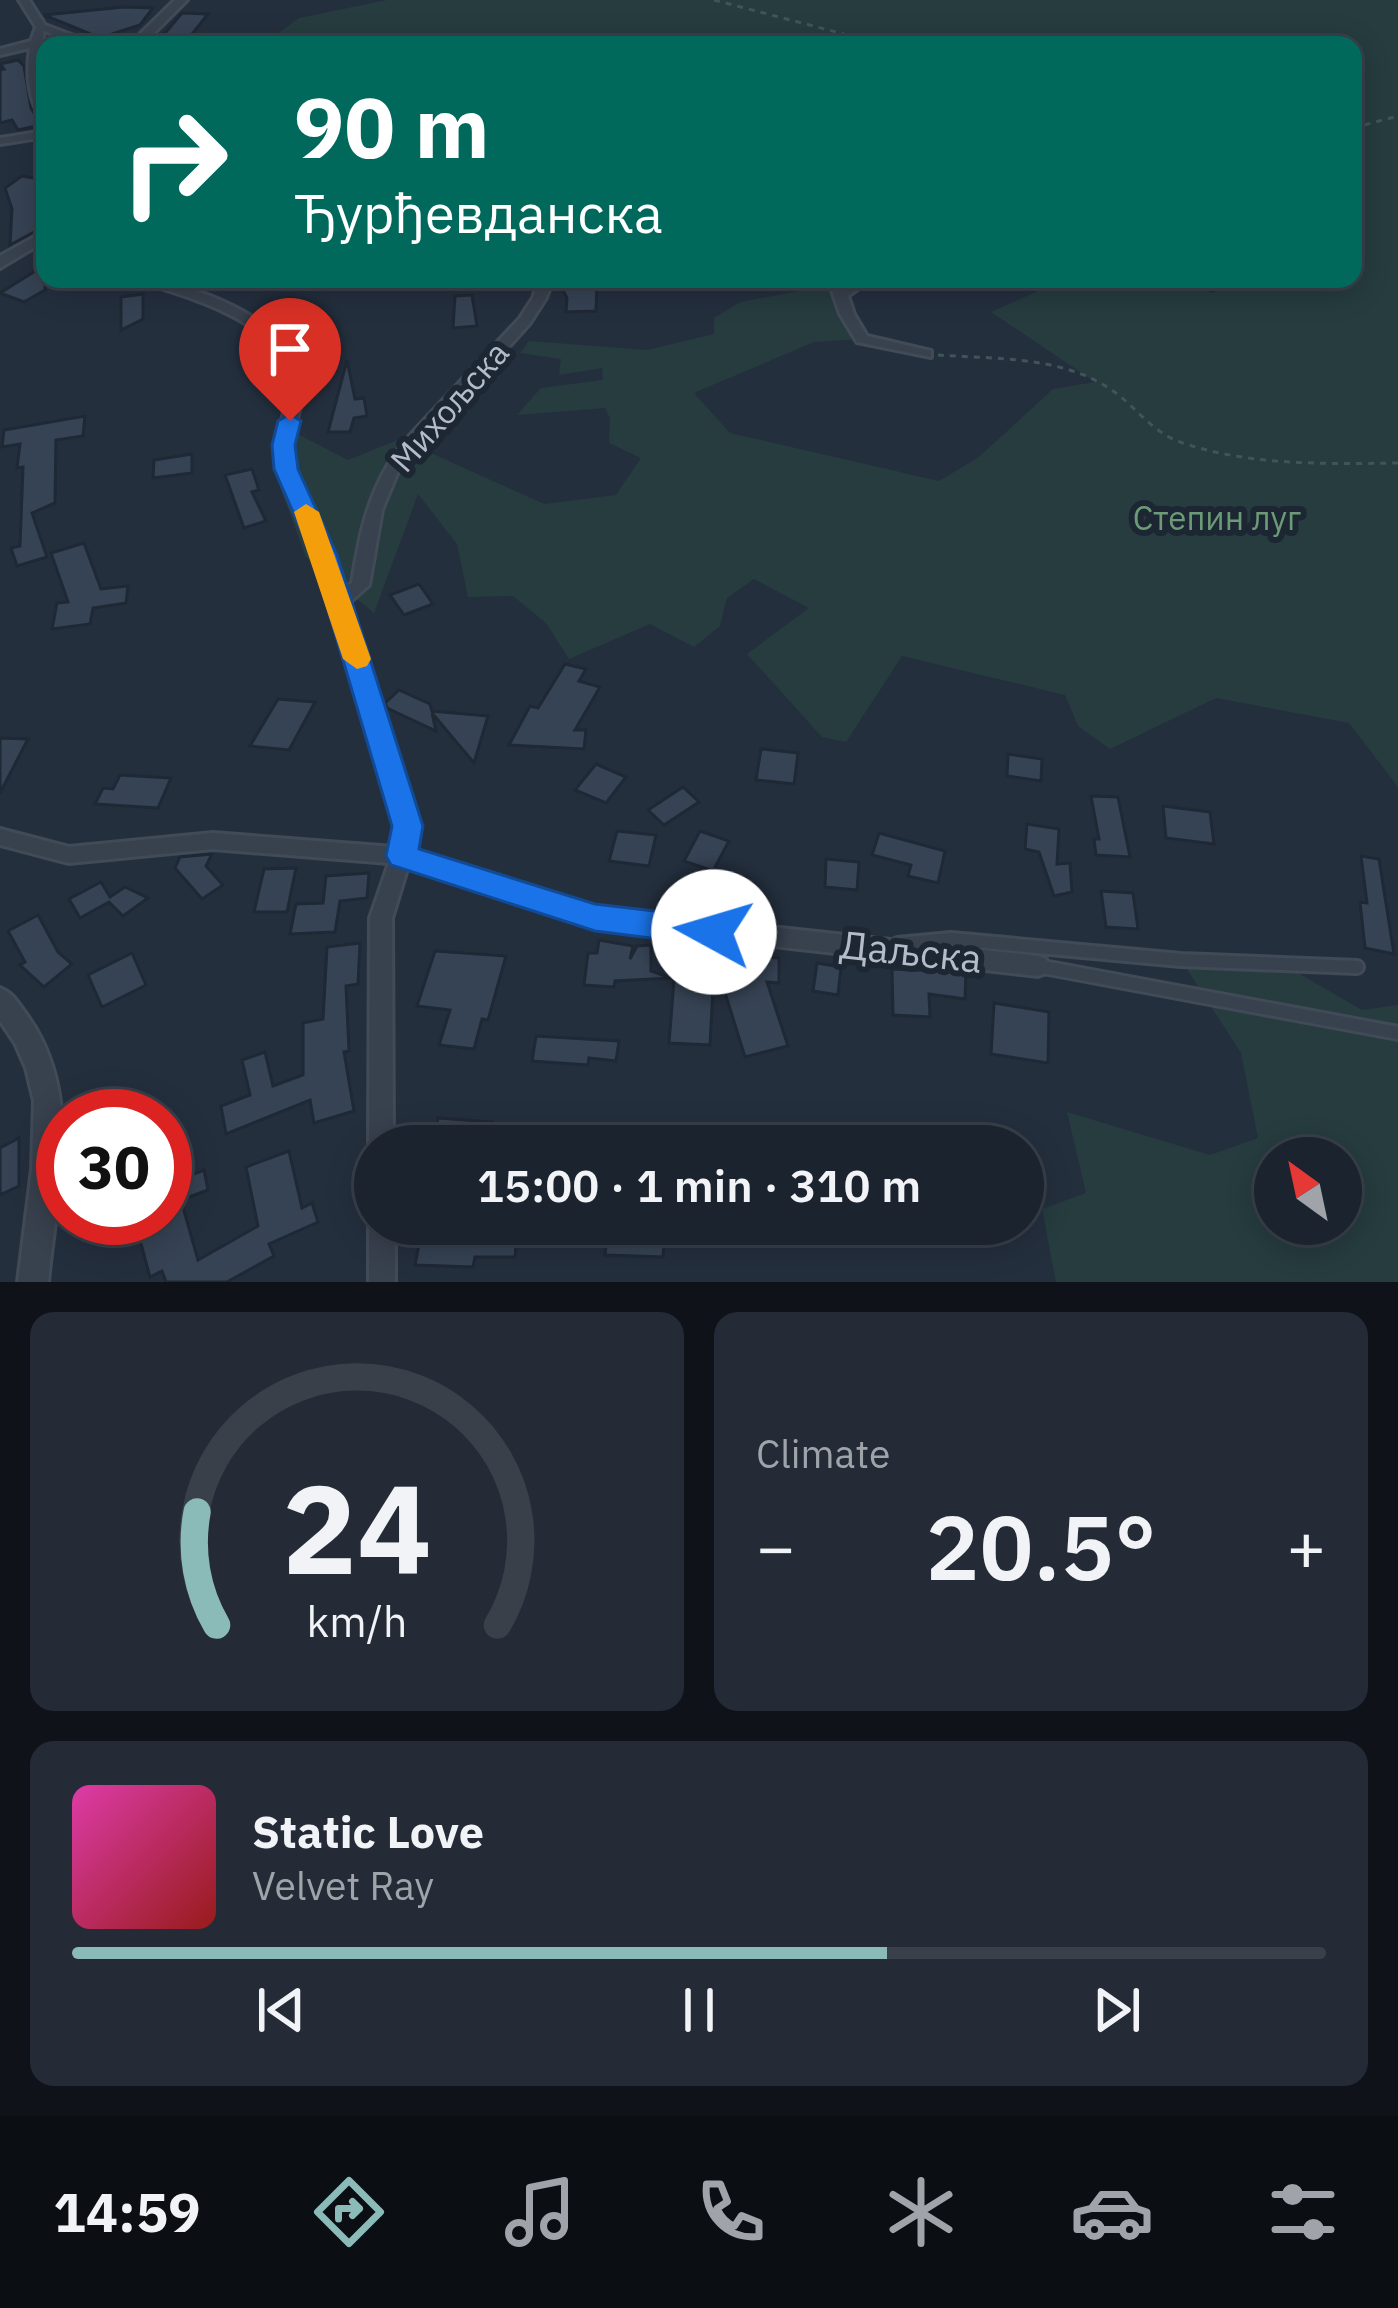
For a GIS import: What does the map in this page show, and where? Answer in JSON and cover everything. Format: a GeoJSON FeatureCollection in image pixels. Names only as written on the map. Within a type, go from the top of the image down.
{"type":"FeatureCollection","features":[{"type":"Feature","properties":{"kind":"street"},"geometry":{"type":"LineString","coordinates":[[24,0],[41,27],[67,36]]}},
{"type":"Feature","properties":{"kind":"street"},"geometry":{"type":"LineString","coordinates":[[144,36],[181,0]]}},
{"type":"Feature","properties":{"kind":"street"},"geometry":{"type":"LineString","coordinates":[[37,36],[41,27]]}},
{"type":"Feature","properties":{"kind":"street"},"geometry":{"type":"LineString","coordinates":[[36,38],[36,96]]}},
{"type":"Feature","properties":{"kind":"street"},"geometry":{"type":"LineString","coordinates":[[0,52],[33,44]]}},
{"type":"Feature","properties":{"kind":"street"},"geometry":{"type":"LineString","coordinates":[[0,141],[36,135]]}},
{"type":"Feature","properties":{"kind":"street"},"geometry":{"type":"LineString","coordinates":[[0,262],[36,240]]}},
{"type":"Feature","properties":{"kind":"street"},"geometry":{"type":"LineString","coordinates":[[171,288],[248,323],[284,349],[299,387],[284,457],[339,602],[408,826],[381,918],[381,1125]]}},
{"type":"Feature","properties":{"kind":"street","name":"Михољска"},"geometry":{"type":"LineString","coordinates":[[339,602],[360,585],[371,520],[390,470],[516,330],[545,288]]}},
{"type":"Feature","properties":{"kind":"street"},"geometry":{"type":"LineString","coordinates":[[838,288],[862,339],[926,354]]}},
{"type":"Feature","properties":{"kind":"street","name":"Даљска"},"geometry":{"type":"LineString","coordinates":[[0,836],[69,855],[213,842],[402,856],[595,917],[894,947],[1038,967]]}},
{"type":"Feature","properties":{"kind":"street"},"geometry":{"type":"LineString","coordinates":[[0,1000],[40,1058],[50,1100],[33,1282]]}},
{"type":"Feature","properties":{"kind":"street"},"geometry":{"type":"LineString","coordinates":[[382,1245],[382,1282]]}},
{"type":"Feature","properties":{"kind":"lane"},"geometry":{"type":"LineString","coordinates":[[894,947],[921,940],[951,940],[1181,960],[1358,967]]}},
{"type":"Feature","properties":{"kind":"lane","name":"Даљска"},"geometry":{"type":"LineString","coordinates":[[1038,967],[1398,1033]]}},
{"type":"Feature","properties":{"kind":"path"},"geometry":{"type":"LineString","coordinates":[[714,0],[844,36]]}},
{"type":"Feature","properties":{"kind":"path"},"geometry":{"type":"LineString","coordinates":[[1362,126],[1398,116]]}},
{"type":"Feature","properties":{"kind":"path"},"geometry":{"type":"LineString","coordinates":[[926,354],[1058,366],[1106,387],[1154,430],[1190,443],[1281,462],[1398,463]]}},
{"type":"Feature","properties":{"kind":"green space","name":"Степин луг"},"geometry":{"type":"Polygon","coordinates":[[[387,0],[1398,0],[1398,787],[1349,723],[1216,698],[1110,749],[1078,726],[1065,695],[902,656],[846,742],[822,737],[747,654],[809,608],[754,579],[727,598],[720,626],[694,647],[650,624],[569,659],[546,623],[513,596],[468,597],[457,544],[418,494],[374,613],[306,557],[273,468],[288,429],[348,460],[400,439],[544,504],[616,495],[641,458],[609,443],[610,418],[605,408],[517,415],[541,388],[603,380],[602,368],[559,375],[561,359],[520,353],[529,341],[647,350],[714,334],[714,318],[740,302],[839,288],[862,339],[814,342],[694,393],[730,433],[939,481],[979,457],[1053,389],[1095,382],[991,312],[1045,288],[1196,288],[1213,293],[1221,288],[1362,288],[1362,36],[274,36],[299,18],[387,0]]]}},
{"type":"Feature","properties":{"kind":"green space"},"geometry":{"type":"Polygon","coordinates":[[[1181,960],[1279,962],[1362,1010],[1398,1005],[1398,1282],[1056,1282],[1044,1208],[1086,1193],[1067,1112],[1210,1155],[1254,1139],[1254,1245],[1362,1245],[1362,1137],[1258,1137],[1241,1053],[1181,960]]]}},
{"type":"Feature","properties":{"kind":"building"},"geometry":{"type":"Polygon","coordinates":[[[153,8],[140,25],[106,36],[44,15],[153,8]]]}},
{"type":"Feature","properties":{"kind":"building"},"geometry":{"type":"Polygon","coordinates":[[[182,13],[208,14],[191,36],[163,36],[182,13]]]}},
{"type":"Feature","properties":{"kind":"building"},"geometry":{"type":"Polygon","coordinates":[[[18,60],[24,66],[36,126],[18,130],[12,120],[0,123],[0,70],[4,69],[0,64],[18,60]]]}},
{"type":"Feature","properties":{"kind":"building"},"geometry":{"type":"Polygon","coordinates":[[[22,176],[36,178],[36,231],[10,245],[12,209],[5,188],[22,176]]]}},
{"type":"Feature","properties":{"kind":"building"},"geometry":{"type":"Polygon","coordinates":[[[36,271],[36,288],[45,288],[24,302],[0,293],[36,271]]]}},
{"type":"Feature","properties":{"kind":"building"},"geometry":{"type":"Polygon","coordinates":[[[562,288],[597,288],[596,311],[566,312],[562,288]]]}},
{"type":"Feature","properties":{"kind":"building"},"geometry":{"type":"Polygon","coordinates":[[[143,294],[143,319],[121,330],[121,297],[143,294]]]}},
{"type":"Feature","properties":{"kind":"building"},"geometry":{"type":"Polygon","coordinates":[[[472,295],[477,326],[453,328],[455,296],[472,295]]]}},
{"type":"Feature","properties":{"kind":"building"},"geometry":{"type":"Polygon","coordinates":[[[347,360],[355,399],[364,398],[367,416],[354,418],[350,432],[328,432],[347,360]]]}},
{"type":"Feature","properties":{"kind":"building"},"geometry":{"type":"Polygon","coordinates":[[[85,416],[83,436],[56,440],[55,503],[32,513],[47,557],[17,566],[11,548],[20,546],[23,467],[17,468],[20,444],[2,447],[4,430],[85,416]]]}},
{"type":"Feature","properties":{"kind":"building"},"geometry":{"type":"Polygon","coordinates":[[[192,454],[192,473],[153,478],[154,460],[192,454]]]}},
{"type":"Feature","properties":{"kind":"building"},"geometry":{"type":"Polygon","coordinates":[[[252,469],[259,490],[252,492],[266,521],[244,528],[225,475],[252,469]]]}},
{"type":"Feature","properties":{"kind":"building"},"geometry":{"type":"Polygon","coordinates":[[[84,543],[101,589],[128,586],[126,603],[93,608],[90,624],[52,629],[57,603],[68,602],[51,553],[84,543]]]}},
{"type":"Feature","properties":{"kind":"building"},"geometry":{"type":"Polygon","coordinates":[[[419,584],[433,604],[404,615],[390,595],[419,584]]]}},
{"type":"Feature","properties":{"kind":"building"},"geometry":{"type":"Polygon","coordinates":[[[565,664],[586,669],[579,681],[600,687],[575,730],[586,730],[584,749],[509,745],[530,706],[538,708],[565,664]]]}},
{"type":"Feature","properties":{"kind":"building"},"geometry":{"type":"Polygon","coordinates":[[[399,690],[430,704],[432,711],[488,716],[474,763],[432,713],[436,731],[387,708],[385,703],[399,690]]]}},
{"type":"Feature","properties":{"kind":"building"},"geometry":{"type":"Polygon","coordinates":[[[278,699],[315,702],[289,750],[250,746],[278,699]]]}},
{"type":"Feature","properties":{"kind":"building"},"geometry":{"type":"Polygon","coordinates":[[[0,738],[28,739],[0,793],[0,738]]]}},
{"type":"Feature","properties":{"kind":"building"},"geometry":{"type":"Polygon","coordinates":[[[761,749],[798,753],[794,784],[756,780],[761,749]]]}},
{"type":"Feature","properties":{"kind":"building"},"geometry":{"type":"Polygon","coordinates":[[[1008,754],[1042,759],[1041,781],[1007,776],[1008,754]]]}},
{"type":"Feature","properties":{"kind":"building"},"geometry":{"type":"Polygon","coordinates":[[[596,764],[626,777],[606,803],[575,790],[596,764]]]}},
{"type":"Feature","properties":{"kind":"building"},"geometry":{"type":"Polygon","coordinates":[[[120,775],[171,778],[158,808],[95,804],[103,788],[113,789],[120,775]]]}},
{"type":"Feature","properties":{"kind":"building"},"geometry":{"type":"Polygon","coordinates":[[[683,787],[699,802],[664,825],[648,810],[683,787]]]}},
{"type":"Feature","properties":{"kind":"building"},"geometry":{"type":"Polygon","coordinates":[[[1091,796],[1118,797],[1130,857],[1096,855],[1094,839],[1099,839],[1091,796]]]}},
{"type":"Feature","properties":{"kind":"building"},"geometry":{"type":"Polygon","coordinates":[[[1163,806],[1210,812],[1214,844],[1166,838],[1163,806]]]}},
{"type":"Feature","properties":{"kind":"building"},"geometry":{"type":"Polygon","coordinates":[[[1027,824],[1059,829],[1057,864],[1070,863],[1072,892],[1054,896],[1039,852],[1025,849],[1027,824]]]}},
{"type":"Feature","properties":{"kind":"building"},"geometry":{"type":"Polygon","coordinates":[[[617,831],[656,835],[649,866],[609,861],[617,831]]]}},
{"type":"Feature","properties":{"kind":"building"},"geometry":{"type":"Polygon","coordinates":[[[700,831],[729,841],[713,871],[684,861],[700,831]]]}},
{"type":"Feature","properties":{"kind":"building"},"geometry":{"type":"Polygon","coordinates":[[[879,833],[945,851],[938,883],[908,876],[911,865],[872,855],[879,833]]]}},
{"type":"Feature","properties":{"kind":"building"},"geometry":{"type":"Polygon","coordinates":[[[212,854],[206,866],[223,885],[202,899],[175,868],[180,857],[212,854]]]}},
{"type":"Feature","properties":{"kind":"building"},"geometry":{"type":"Polygon","coordinates":[[[1361,856],[1379,859],[1394,954],[1365,948],[1360,902],[1367,903],[1361,856]]]}},
{"type":"Feature","properties":{"kind":"building"},"geometry":{"type":"Polygon","coordinates":[[[826,859],[859,862],[857,890],[825,887],[826,859]]]}},
{"type":"Feature","properties":{"kind":"building"},"geometry":{"type":"Polygon","coordinates":[[[296,868],[287,912],[254,912],[264,869],[296,868]]]}},
{"type":"Feature","properties":{"kind":"building"},"geometry":{"type":"Polygon","coordinates":[[[369,873],[367,898],[340,901],[335,932],[290,934],[296,904],[323,903],[326,876],[369,873]]]}},
{"type":"Feature","properties":{"kind":"building"},"geometry":{"type":"Polygon","coordinates":[[[101,882],[110,897],[125,887],[148,898],[123,916],[109,902],[80,918],[69,899],[101,882]]]}},
{"type":"Feature","properties":{"kind":"building"},"geometry":{"type":"Polygon","coordinates":[[[1101,891],[1133,893],[1138,929],[1106,927],[1101,891]]]}},
{"type":"Feature","properties":{"kind":"building"},"geometry":{"type":"Polygon","coordinates":[[[38,915],[58,952],[72,964],[44,987],[20,965],[25,962],[8,931],[38,915]]]}},
{"type":"Feature","properties":{"kind":"building"},"geometry":{"type":"Polygon","coordinates":[[[599,940],[633,946],[630,959],[637,946],[651,945],[651,971],[671,978],[615,981],[614,987],[584,985],[588,953],[597,953],[599,940]]]}},
{"type":"Feature","properties":{"kind":"building"},"geometry":{"type":"Polygon","coordinates":[[[360,943],[358,984],[346,986],[349,1051],[344,1052],[354,1111],[314,1123],[310,1100],[226,1134],[221,1106],[250,1095],[242,1060],[265,1052],[273,1086],[303,1075],[303,1023],[323,1019],[327,947],[360,943]]]}},
{"type":"Feature","properties":{"kind":"building"},"geometry":{"type":"Polygon","coordinates":[[[435,951],[506,956],[488,1020],[482,1019],[474,1049],[439,1045],[450,1010],[417,1006],[435,951]]]}},
{"type":"Feature","properties":{"kind":"building"},"geometry":{"type":"Polygon","coordinates":[[[132,953],[146,985],[102,1007],[88,975],[132,953]]]}},
{"type":"Feature","properties":{"kind":"building"},"geometry":{"type":"Polygon","coordinates":[[[742,956],[779,958],[779,983],[767,982],[788,1046],[745,1057],[718,970],[741,971],[742,956]]]}},
{"type":"Feature","properties":{"kind":"building"},"geometry":{"type":"Polygon","coordinates":[[[817,963],[841,967],[838,995],[813,991],[817,963]]]}},
{"type":"Feature","properties":{"kind":"building"},"geometry":{"type":"Polygon","coordinates":[[[675,968],[714,970],[710,1045],[669,1043],[675,968]]]}},
{"type":"Feature","properties":{"kind":"building"},"geometry":{"type":"Polygon","coordinates":[[[892,969],[966,972],[965,999],[929,994],[930,1017],[893,1015],[892,969]]]}},
{"type":"Feature","properties":{"kind":"building"},"geometry":{"type":"Polygon","coordinates":[[[994,1003],[1049,1012],[1048,1063],[991,1054],[994,1003]]]}},
{"type":"Feature","properties":{"kind":"building"},"geometry":{"type":"Polygon","coordinates":[[[536,1036],[619,1041],[616,1061],[589,1058],[588,1065],[532,1061],[536,1036]]]}},
{"type":"Feature","properties":{"kind":"building"},"geometry":{"type":"Polygon","coordinates":[[[438,1118],[492,1122],[491,1125],[436,1125],[438,1118]]]}},
{"type":"Feature","properties":{"kind":"building"},"geometry":{"type":"Polygon","coordinates":[[[19,1138],[19,1186],[0,1195],[0,1148],[19,1138]]]}},
{"type":"Feature","properties":{"kind":"building"},"geometry":{"type":"Polygon","coordinates":[[[289,1151],[302,1208],[312,1203],[318,1222],[269,1244],[274,1256],[227,1282],[166,1282],[162,1271],[150,1277],[141,1245],[192,1245],[192,1239],[198,1260],[258,1226],[246,1167],[289,1151]]]}},
{"type":"Feature","properties":{"kind":"building"},"geometry":{"type":"Polygon","coordinates":[[[204,1170],[208,1190],[192,1196],[192,1175],[204,1170]]]}},
{"type":"Feature","properties":{"kind":"building"},"geometry":{"type":"Polygon","coordinates":[[[419,1245],[516,1245],[515,1257],[475,1257],[473,1267],[415,1265],[419,1245]]]}},
{"type":"Feature","properties":{"kind":"building"},"geometry":{"type":"Polygon","coordinates":[[[606,1245],[664,1245],[663,1257],[605,1255],[606,1245]]]}},
{"type":"Feature","properties":{"kind":"slow traffic"},"geometry":{"type":"LineString","coordinates":[[306,512],[357,659]]}},
{"type":"Feature","properties":{"kind":"route"},"geometry":{"type":"LineString","coordinates":[[290,421],[283,445],[286,469],[324,555],[408,826],[402,856],[595,917],[714,932]]}}]}
